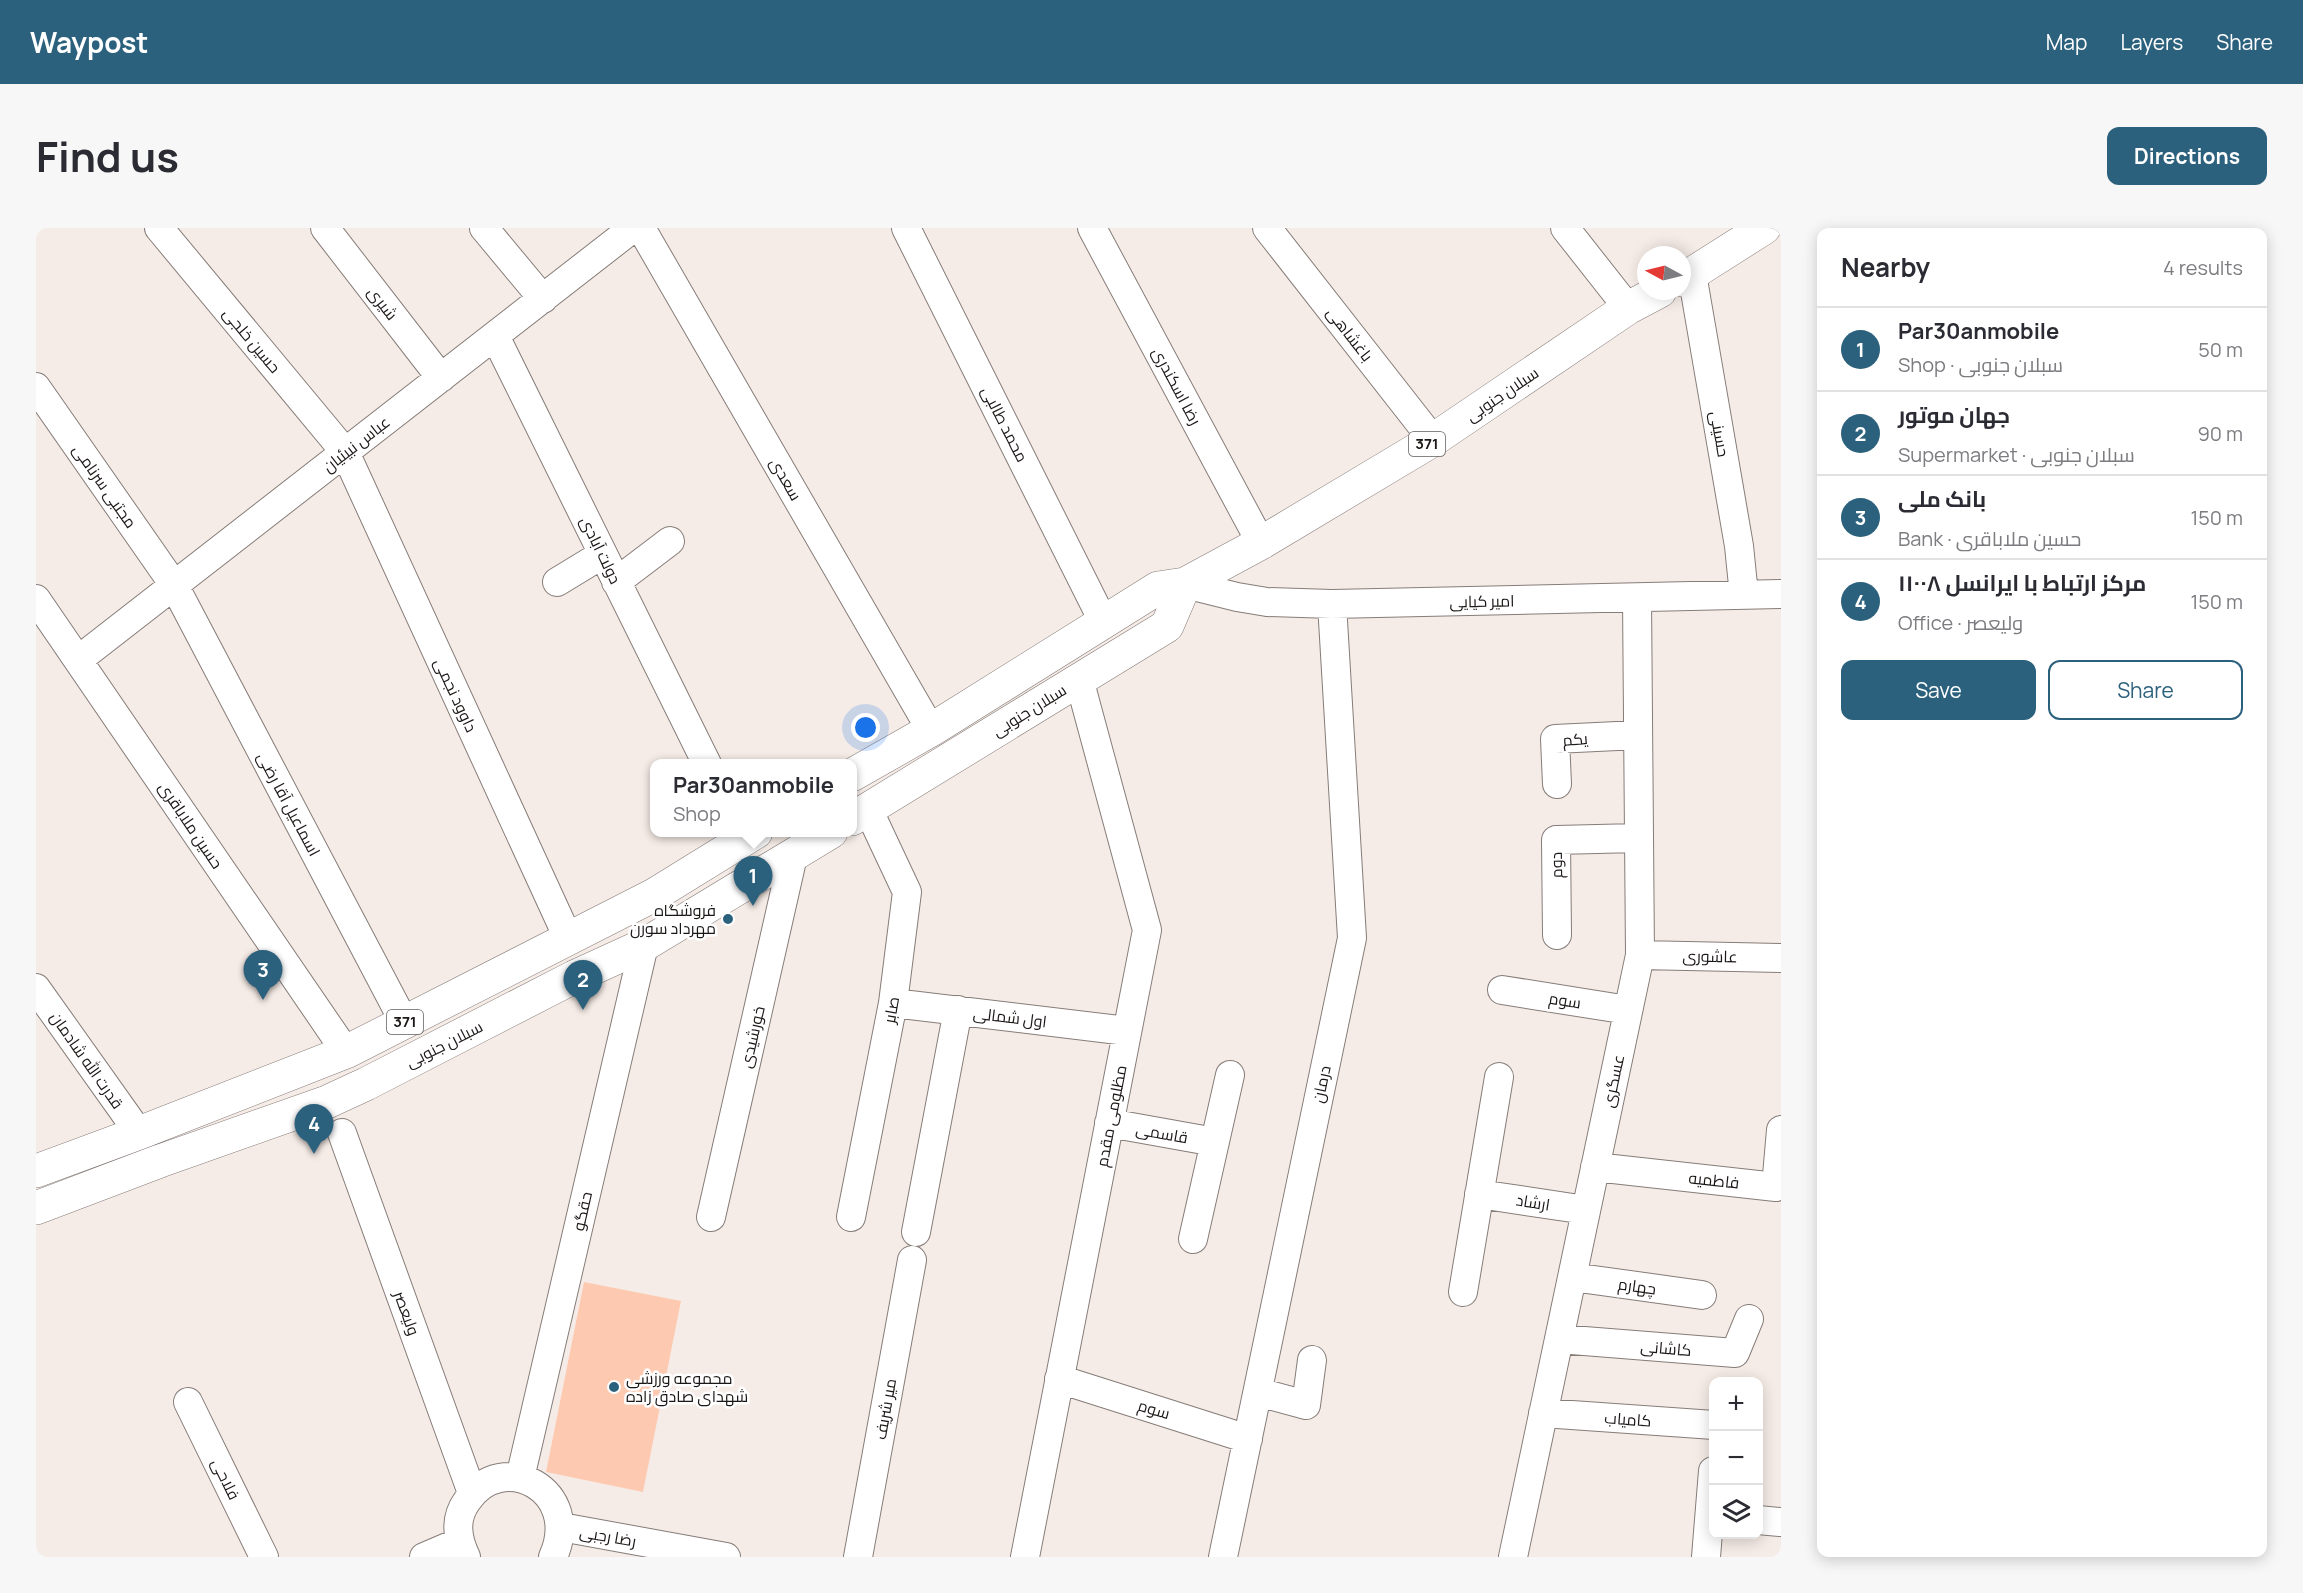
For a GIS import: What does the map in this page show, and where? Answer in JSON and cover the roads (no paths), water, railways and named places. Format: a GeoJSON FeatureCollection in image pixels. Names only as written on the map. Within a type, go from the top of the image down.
{"type":"FeatureCollection","features":[{"type":"Feature","properties":{"kind":"main road"},"geometry":{"type":"LineString","coordinates":[[1691,274],[1764,228]]}},
{"type":"Feature","properties":{"kind":"main road","name":"سبلان جنوبی"},"geometry":{"type":"LineString","coordinates":[[857,772],[931,730],[1158,588],[1185,584],[1261,543],[1433,440],[1643,300]]}},
{"type":"Feature","properties":{"kind":"main road","name":"سبلان جنوبی"},"geometry":{"type":"LineString","coordinates":[[860,814],[1167,626],[1185,584]]}},
{"type":"Feature","properties":{"kind":"main road"},"geometry":{"type":"LineString","coordinates":[[931,730],[946,761]]}},
{"type":"Feature","properties":{"kind":"main road","name":"371"},"geometry":{"type":"LineString","coordinates":[[36,1171],[346,1052],[654,895],[744,837]]}},
{"type":"Feature","properties":{"kind":"main road","name":"سبلان جنوبی"},"geometry":{"type":"LineString","coordinates":[[36,1208],[327,1102],[366,1084],[573,976],[644,945],[823,837]]}},
{"type":"Feature","properties":{"kind":"main road"},"geometry":{"type":"LineString","coordinates":[[563,941],[573,976]]}},
{"type":"Feature","properties":{"kind":"main road"},"geometry":{"type":"LineString","coordinates":[[346,1052],[366,1084]]}},
{"type":"Feature","properties":{"kind":"street","name":"حسین خلجی"},"geometry":{"type":"LineString","coordinates":[[159,228],[345,452]]}},
{"type":"Feature","properties":{"kind":"street","name":"شیری"},"geometry":{"type":"LineString","coordinates":[[325,228],[441,378]]}},
{"type":"Feature","properties":{"kind":"street"},"geometry":{"type":"LineString","coordinates":[[484,228],[543,299]]}},
{"type":"Feature","properties":{"kind":"street","name":"عباس نبیئیان"},"geometry":{"type":"LineString","coordinates":[[78,660],[633,228]]}},
{"type":"Feature","properties":{"kind":"street","name":"سعدی"},"geometry":{"type":"LineString","coordinates":[[641,228],[931,730]]}},
{"type":"Feature","properties":{"kind":"street","name":"محمد طالبی"},"geometry":{"type":"LineString","coordinates":[[906,228],[1104,621]]}},
{"type":"Feature","properties":{"kind":"street","name":"رضا اسکندری"},"geometry":{"type":"LineString","coordinates":[[1092,228],[1261,543]]}},
{"type":"Feature","properties":{"kind":"street","name":"باغشاهی"},"geometry":{"type":"LineString","coordinates":[[1267,228],[1433,440]]}},
{"type":"Feature","properties":{"kind":"street"},"geometry":{"type":"LineString","coordinates":[[1565,228],[1628,308]]}},
{"type":"Feature","properties":{"kind":"street","name":"حسینی"},"geometry":{"type":"LineString","coordinates":[[1691,298],[1739,546],[1744,595]]}},
{"type":"Feature","properties":{"kind":"street","name":"دولت آبادی"},"geometry":{"type":"LineString","coordinates":[[495,336],[704,759]]}},
{"type":"Feature","properties":{"kind":"street","name":"مجتبی سرنامی"},"geometry":{"type":"LineString","coordinates":[[36,387],[174,585]]}},
{"type":"Feature","properties":{"kind":"street","name":"داوود نجمی"},"geometry":{"type":"LineString","coordinates":[[345,452],[563,941]]}},
{"type":"Feature","properties":{"kind":"street"},"geometry":{"type":"LineString","coordinates":[[616,582],[670,541]]}},
{"type":"Feature","properties":{"kind":"street"},"geometry":{"type":"LineString","coordinates":[[557,582],[603,554]]}},
{"type":"Feature","properties":{"kind":"street","name":"امیر کیایی"},"geometry":{"type":"LineString","coordinates":[[1185,584],[1267,602],[1332,604],[1781,594]]}},
{"type":"Feature","properties":{"kind":"street","name":"اسماعیل آقا رضی"},"geometry":{"type":"LineString","coordinates":[[174,585],[404,1023]]}},
{"type":"Feature","properties":{"kind":"street","name":"عسگری"},"geometry":{"type":"LineString","coordinates":[[1513,1557],[1640,955],[1637,598]]}},
{"type":"Feature","properties":{"kind":"street","name":"حسین ملاباقری"},"geometry":{"type":"LineString","coordinates":[[36,599],[346,1052]]}},
{"type":"Feature","properties":{"kind":"street","name":"درمان"},"geometry":{"type":"LineString","coordinates":[[1224,1557],[1352,938],[1332,604]]}},
{"type":"Feature","properties":{"kind":"street","name":"مظلومی مقدم"},"geometry":{"type":"LineString","coordinates":[[1025,1557],[1147,930],[1079,678]]}},
{"type":"Feature","properties":{"kind":"street","name":"یکم"},"geometry":{"type":"LineString","coordinates":[[1557,784],[1555,739],[1638,735]]}},
{"type":"Feature","properties":{"kind":"street","name":"صابر"},"geometry":{"type":"LineString","coordinates":[[851,1217],[893,1003],[907,892],[860,814]]}},
{"type":"Feature","properties":{"kind":"street","name":"دوم"},"geometry":{"type":"LineString","coordinates":[[1557,935],[1556,840],[1638,837]]}},
{"type":"Feature","properties":{"kind":"street","name":"خورشیدی"},"geometry":{"type":"LineString","coordinates":[[711,1217],[793,856]]}},
{"type":"Feature","properties":{"kind":"street","name":"حقگو"},"geometry":{"type":"LineString","coordinates":[[520,1478],[644,945]]}},
{"type":"Feature","properties":{"kind":"street","name":"عاشوری"},"geometry":{"type":"LineString","coordinates":[[1640,955],[1781,958]]}},
{"type":"Feature","properties":{"kind":"street","name":"قدرت الله شادمان"},"geometry":{"type":"LineString","coordinates":[[36,987],[139,1133]]}},
{"type":"Feature","properties":{"kind":"street","name":"سوم"},"geometry":{"type":"LineString","coordinates":[[1502,990],[1628,1010]]}},
{"type":"Feature","properties":{"kind":"street","name":"اول شمالی"},"geometry":{"type":"LineString","coordinates":[[893,1003],[1127,1031]]}},
{"type":"Feature","properties":{"kind":"street"},"geometry":{"type":"LineString","coordinates":[[916,1232],[958,1010]]}},
{"type":"Feature","properties":{"kind":"street"},"geometry":{"type":"LineString","coordinates":[[1193,1239],[1230,1075]]}},
{"type":"Feature","properties":{"kind":"street"},"geometry":{"type":"LineString","coordinates":[[1463,1292],[1499,1077]]}},
{"type":"Feature","properties":{"kind":"street","name":"قاسمی"},"geometry":{"type":"LineString","coordinates":[[1109,1123],[1215,1142]]}},
{"type":"Feature","properties":{"kind":"street","name":"فاطمیه"},"geometry":{"type":"LineString","coordinates":[[1595,1167],[1776,1187],[1781,1130]]}},
{"type":"Feature","properties":{"kind":"street","name":"ولیعصر"},"geometry":{"type":"LineString","coordinates":[[342,1133],[472,1493]]}},
{"type":"Feature","properties":{"kind":"street","name":"ارشاد"},"geometry":{"type":"LineString","coordinates":[[1479,1194],[1586,1210]]}},
{"type":"Feature","properties":{"kind":"street","name":"میر شریف"},"geometry":{"type":"LineString","coordinates":[[858,1557],[912,1260]]}},
{"type":"Feature","properties":{"kind":"street","name":"چهارم"},"geometry":{"type":"LineString","coordinates":[[1572,1277],[1702,1295]]}},
{"type":"Feature","properties":{"kind":"street","name":"کاشانی"},"geometry":{"type":"LineString","coordinates":[[1559,1339],[1735,1353],[1749,1319]]}},
{"type":"Feature","properties":{"kind":"street"},"geometry":{"type":"LineString","coordinates":[[1258,1392],[1306,1405],[1312,1360]]}},
{"type":"Feature","properties":{"kind":"street","name":"سوم"},"geometry":{"type":"LineString","coordinates":[[1059,1379],[1248,1438]]}},
{"type":"Feature","properties":{"kind":"street","name":"فلاحی"},"geometry":{"type":"LineString","coordinates":[[189,1402],[264,1557]]}},
{"type":"Feature","properties":{"kind":"street","name":"کامیاب"},"geometry":{"type":"LineString","coordinates":[[1543,1413],[1709,1425]]}},
{"type":"Feature","properties":{"kind":"street"},"geometry":{"type":"LineString","coordinates":[[424,1557],[462,1549],[458,1524],[462,1507],[472,1493],[486,1483],[502,1478],[520,1478],[536,1485],[549,1496],[558,1510],[561,1527],[559,1543],[553,1557]]}},
{"type":"Feature","properties":{"kind":"street"},"geometry":{"type":"LineString","coordinates":[[1763,1520],[1780,1522]]}},
{"type":"Feature","properties":{"kind":"street","name":"رضا رجبی"},"geometry":{"type":"LineString","coordinates":[[561,1527],[726,1557]]}},
{"type":"Feature","properties":{"kind":"street"},"geometry":{"type":"LineString","coordinates":[[1706,1557],[1709,1536]]}},
{"type":"Feature","properties":{"kind":"place","name":"Par30anmobile"},"geometry":{"type":"Point","coordinates":[753,906]}},
{"type":"Feature","properties":{"kind":"place","name":"فروشگاه مهرداد سورن"},"geometry":{"type":"Point","coordinates":[728,919]}},
{"type":"Feature","properties":{"kind":"place","name":"بانک ملی"},"geometry":{"type":"Point","coordinates":[263,1000]}},
{"type":"Feature","properties":{"kind":"place","name":"جهان موتور"},"geometry":{"type":"Point","coordinates":[583,1010]}},
{"type":"Feature","properties":{"kind":"place","name":"مرکز ارتباط با ایرانسل ۱۱۰۰۸"},"geometry":{"type":"Point","coordinates":[314,1154]}},
{"type":"Feature","properties":{"kind":"place","name":"مجموعه ورزشی شهدای صادق زاده"},"geometry":{"type":"Point","coordinates":[614,1387]}}]}
